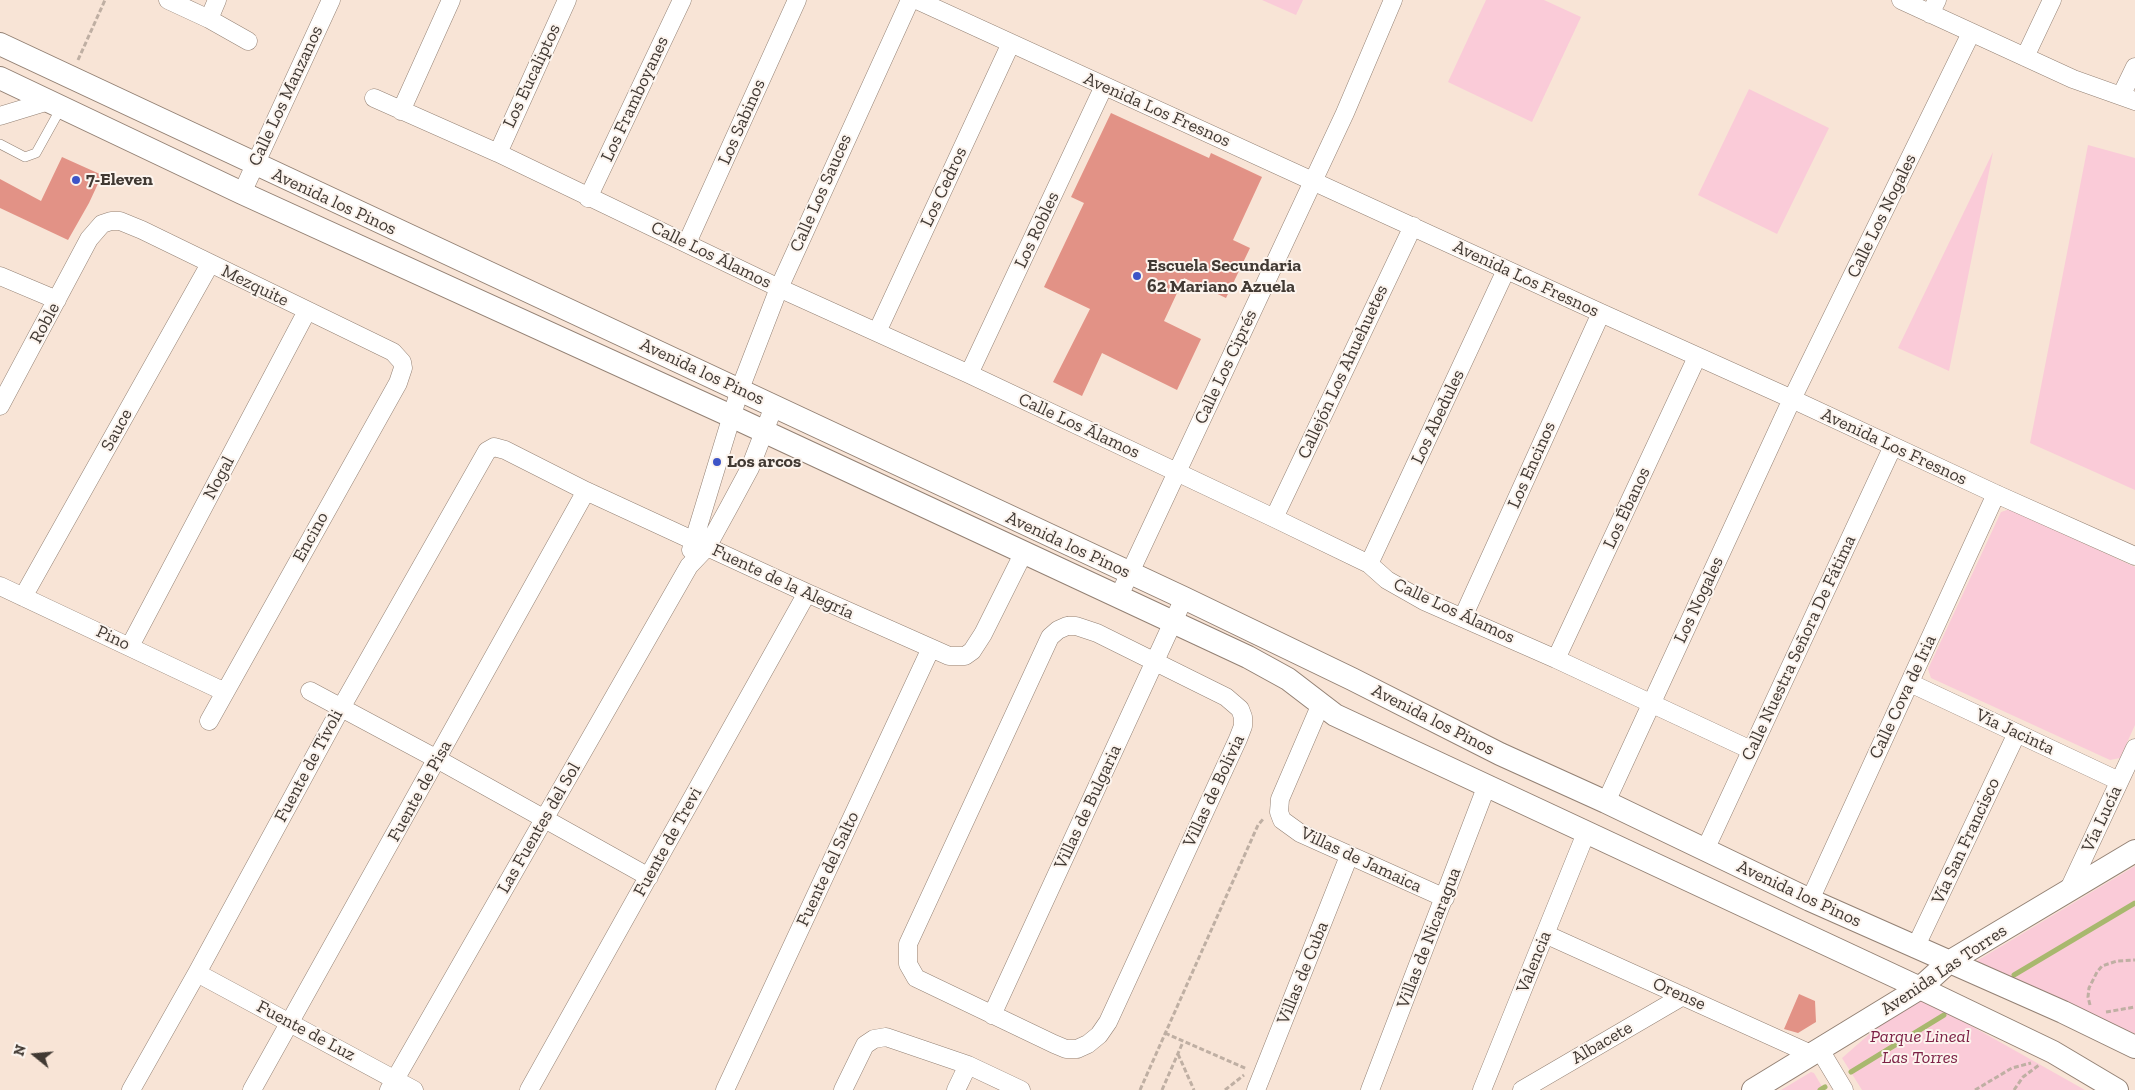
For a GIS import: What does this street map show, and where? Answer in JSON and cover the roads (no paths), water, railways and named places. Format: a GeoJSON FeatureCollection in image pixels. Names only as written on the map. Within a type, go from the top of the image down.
{"type":"FeatureCollection","features":[{"type":"Feature","properties":{"kind":"street"},"geometry":{"type":"LineString","coordinates":[[168,0],[209,18],[248,40]]}},
{"type":"Feature","properties":{"kind":"street"},"geometry":{"type":"LineString","coordinates":[[209,18],[217,0]]}},
{"type":"Feature","properties":{"kind":"street","name":"Calle Los Manzanos"},"geometry":{"type":"LineString","coordinates":[[242,193],[331,0]]}},
{"type":"Feature","properties":{"kind":"street"},"geometry":{"type":"LineString","coordinates":[[401,111],[451,0]]}},
{"type":"Feature","properties":{"kind":"street","name":"Los Eucaliptos"},"geometry":{"type":"LineString","coordinates":[[498,153],[567,0]]}},
{"type":"Feature","properties":{"kind":"street","name":"Los Framboyanes"},"geometry":{"type":"LineString","coordinates":[[588,198],[682,0]]}},
{"type":"Feature","properties":{"kind":"street","name":"Los Sabinos"},"geometry":{"type":"LineString","coordinates":[[687,243],[797,0]]}},
{"type":"Feature","properties":{"kind":"street","name":"Calle Los Sauces"},"geometry":{"type":"LineString","coordinates":[[731,416],[778,288],[910,0]]}},
{"type":"Feature","properties":{"kind":"street","name":"Avenida Los Fresnos"},"geometry":{"type":"LineString","coordinates":[[917,0],[1413,226],[1601,314],[2135,556]]}},
{"type":"Feature","properties":{"kind":"street","name":"Calle Los Ciprés"},"geometry":{"type":"LineString","coordinates":[[1119,596],[1128,573],[1314,181],[1393,0]]}},
{"type":"Feature","properties":{"kind":"street"},"geometry":{"type":"LineString","coordinates":[[1901,0],[1934,7],[1971,32],[2073,79],[2128,99],[2135,67]]}},
{"type":"Feature","properties":{"kind":"street"},"geometry":{"type":"LineString","coordinates":[[2025,57],[2052,0]]}},
{"type":"Feature","properties":{"kind":"street","name":"Calle Los Nogales"},"geometry":{"type":"LineString","coordinates":[[1792,399],[1971,32]]}},
{"type":"Feature","properties":{"kind":"street","name":"Los Cedros"},"geometry":{"type":"LineString","coordinates":[[877,332],[1011,43]]}},
{"type":"Feature","properties":{"kind":"street","name":"Avenida los Pinos"},"geometry":{"type":"LineString","coordinates":[[0,44],[494,277],[740,389],[1184,598],[1352,679],[1500,754],[1606,802],[1810,900],[1915,948],[2064,1012],[2135,1047]]}},
{"type":"Feature","properties":{"kind":"street","name":"Avenida los Pinos"},"geometry":{"type":"LineString","coordinates":[[0,78],[242,193],[764,431],[1174,622],[1288,679],[1320,706],[1335,715],[1920,988],[2046,1058],[2117,1090]]}},
{"type":"Feature","properties":{"kind":"street","name":"Los Robles"},"geometry":{"type":"LineString","coordinates":[[969,374],[1104,86]]}},
{"type":"Feature","properties":{"kind":"street","name":"Calle Los Álamos"},"geometry":{"type":"LineString","coordinates":[[374,98],[498,153],[778,288],[969,374],[1177,472],[1369,564],[1398,587],[1424,601],[1556,659],[1751,750]]}},
{"type":"Feature","properties":{"kind":"street"},"geometry":{"type":"LineString","coordinates":[[0,116],[55,104]]}},
{"type":"Feature","properties":{"kind":"street","name":"Mezquite"},"geometry":{"type":"LineString","coordinates":[[89,239],[102,224],[111,220],[120,221],[393,352],[402,362],[403,368],[398,383]]}},
{"type":"Feature","properties":{"kind":"street","name":"Callejón Los Ahuehuetes"},"geometry":{"type":"LineString","coordinates":[[1274,518],[1413,226]]}},
{"type":"Feature","properties":{"kind":"street","name":"Roble"},"geometry":{"type":"LineString","coordinates":[[0,406],[89,239]]}},
{"type":"Feature","properties":{"kind":"street","name":"Sauce"},"geometry":{"type":"LineString","coordinates":[[24,597],[210,264]]}},
{"type":"Feature","properties":{"kind":"street","name":"Los Abedules"},"geometry":{"type":"LineString","coordinates":[[1369,564],[1506,270]]}},
{"type":"Feature","properties":{"kind":"street"},"geometry":{"type":"LineString","coordinates":[[0,276],[57,300]]}},
{"type":"Feature","properties":{"kind":"street"},"geometry":{"type":"LineString","coordinates":[[482,302],[494,277]]}},
{"type":"Feature","properties":{"kind":"street","name":"Nogal"},"geometry":{"type":"LineString","coordinates":[[130,646],[307,311]]}},
{"type":"Feature","properties":{"kind":"street","name":"Los Encinos"},"geometry":{"type":"LineString","coordinates":[[1463,617],[1601,314]]}},
{"type":"Feature","properties":{"kind":"street","name":"Los Ébanos"},"geometry":{"type":"LineString","coordinates":[[1556,659],[1697,357]]}},
{"type":"Feature","properties":{"kind":"street","name":"Encino"},"geometry":{"type":"LineString","coordinates":[[209,721],[398,383]]}},
{"type":"Feature","properties":{"kind":"street","name":"Los Nogales"},"geometry":{"type":"LineString","coordinates":[[1606,802],[1792,399]]}},
{"type":"Feature","properties":{"kind":"street","name":"Las Fuentes del Sol"},"geometry":{"type":"LineString","coordinates":[[392,1085],[689,566],[700,543],[750,468],[774,406]]}},
{"type":"Feature","properties":{"kind":"street","name":"Las Fuentes del Sol"},"geometry":{"type":"LineString","coordinates":[[700,543],[731,416]]}},
{"type":"Feature","properties":{"kind":"street","name":"Calle Nuestra Señora De Fátima"},"geometry":{"type":"LineString","coordinates":[[1705,850],[1893,446]]}},
{"type":"Feature","properties":{"kind":"street","name":"Fuente de la Alegría"},"geometry":{"type":"LineString","coordinates":[[494,448],[520,457],[586,490],[807,593],[931,648],[957,657],[965,656],[972,651],[983,634],[1024,552]]}},
{"type":"Feature","properties":{"kind":"street","name":"Fuente de Tívoli"},"geometry":{"type":"LineString","coordinates":[[131,1090],[341,708],[482,458],[494,448]]}},
{"type":"Feature","properties":{"kind":"street","name":"Fuente de Pisa"},"geometry":{"type":"LineString","coordinates":[[252,1090],[586,490]]}},
{"type":"Feature","properties":{"kind":"street","name":"Calle Cova de Iria"},"geometry":{"type":"LineString","coordinates":[[1810,900],[1996,494]]}},
{"type":"Feature","properties":{"kind":"street","name":"Pino"},"geometry":{"type":"LineString","coordinates":[[0,586],[225,692]]}},
{"type":"Feature","properties":{"kind":"street","name":"Fuente de Trevi"},"geometry":{"type":"LineString","coordinates":[[529,1090],[807,593]]}},
{"type":"Feature","properties":{"kind":"street","name":"Villas de Bulgaria"},"geometry":{"type":"LineString","coordinates":[[992,1015],[1184,598]]}},
{"type":"Feature","properties":{"kind":"street","name":"Villas de Bolivia"},"geometry":{"type":"LineString","coordinates":[[1067,626],[1076,626],[1155,662],[1226,697],[1240,709],[1243,717],[1243,726],[1108,1022],[1099,1035],[1088,1044],[1077,1049],[1066,1049],[916,978],[908,964],[908,944],[1050,637],[1058,630],[1067,626]]}},
{"type":"Feature","properties":{"kind":"street","name":"Fuente del Salto"},"geometry":{"type":"LineString","coordinates":[[725,1090],[931,648]]}},
{"type":"Feature","properties":{"kind":"street","name":"Vía Jacinta"},"geometry":{"type":"LineString","coordinates":[[1910,682],[2120,781]]}},
{"type":"Feature","properties":{"kind":"street"},"geometry":{"type":"LineString","coordinates":[[310,691],[649,877]]}},
{"type":"Feature","properties":{"kind":"street","name":"Villas de Jamaica"},"geometry":{"type":"LineString","coordinates":[[1320,706],[1280,799],[1278,812],[1282,820],[1290,827],[1349,856],[1445,898]]}},
{"type":"Feature","properties":{"kind":"street","name":"Vía San Francisco"},"geometry":{"type":"LineString","coordinates":[[1915,948],[2017,733]]}},
{"type":"Feature","properties":{"kind":"street","name":"Vía Lucía"},"geometry":{"type":"LineString","coordinates":[[2069,889],[2135,748]]}},
{"type":"Feature","properties":{"kind":"street"},"geometry":{"type":"LineString","coordinates":[[1487,785],[1500,754]]}},
{"type":"Feature","properties":{"kind":"street","name":"Villas de Nicaragua"},"geometry":{"type":"LineString","coordinates":[[1370,1090],[1487,785]]}},
{"type":"Feature","properties":{"kind":"street","name":"Valencia"},"geometry":{"type":"LineString","coordinates":[[1482,1090],[1586,833]]}},
{"type":"Feature","properties":{"kind":"street","name":"Avenida Las Torres"},"geometry":{"type":"LineString","coordinates":[[1753,1090],[1920,988],[1950,962],[2135,851]]}},
{"type":"Feature","properties":{"kind":"street","name":"Villas de Cuba"},"geometry":{"type":"LineString","coordinates":[[1256,1090],[1349,856]]}},
{"type":"Feature","properties":{"kind":"street","name":"Orense"},"geometry":{"type":"LineString","coordinates":[[1545,934],[1683,996],[1816,1052]]}},
{"type":"Feature","properties":{"kind":"street","name":"Fuente de Luz"},"geometry":{"type":"LineString","coordinates":[[197,973],[291,1023],[392,1085],[414,1090]]}},
{"type":"Feature","properties":{"kind":"street","name":"Albacete"},"geometry":{"type":"LineString","coordinates":[[1522,1090],[1683,996]]}},
{"type":"Feature","properties":{"kind":"street"},"geometry":{"type":"LineString","coordinates":[[843,1090],[865,1045],[874,1039],[886,1037],[968,1065],[1021,1090]]}},
{"type":"Feature","properties":{"kind":"street"},"geometry":{"type":"LineString","coordinates":[[1816,1052],[1844,1090]]}},
{"type":"Feature","properties":{"kind":"street"},"geometry":{"type":"LineString","coordinates":[[956,1090],[968,1065]]}},
{"type":"Feature","properties":{"kind":"lane"},"geometry":{"type":"LineString","coordinates":[[0,144],[25,157],[36,153],[55,104]]}},
{"type":"Feature","properties":{"kind":"waterway"},"geometry":{"type":"LineString","coordinates":[[2014,975],[2135,903]]}},
{"type":"Feature","properties":{"kind":"waterway"},"geometry":{"type":"LineString","coordinates":[[1851,1072],[1944,1015]]}},
{"type":"Feature","properties":{"kind":"waterway"},"geometry":{"type":"LineString","coordinates":[[1820,1090],[1825,1087]]}},
{"type":"Feature","properties":{"kind":"place","name":"7-Eleven"},"geometry":{"type":"Point","coordinates":[76,180]}},
{"type":"Feature","properties":{"kind":"place","name":"Escuela Secundaria 62 Mariano Azuela"},"geometry":{"type":"Point","coordinates":[1137,276]}},
{"type":"Feature","properties":{"kind":"place","name":"Los arcos"},"geometry":{"type":"Point","coordinates":[717,462]}},
{"type":"Feature","properties":{"kind":"park label","name":"Parque Lineal Las Torres"},"geometry":{"type":"Point","coordinates":[1920,1047]}}]}
